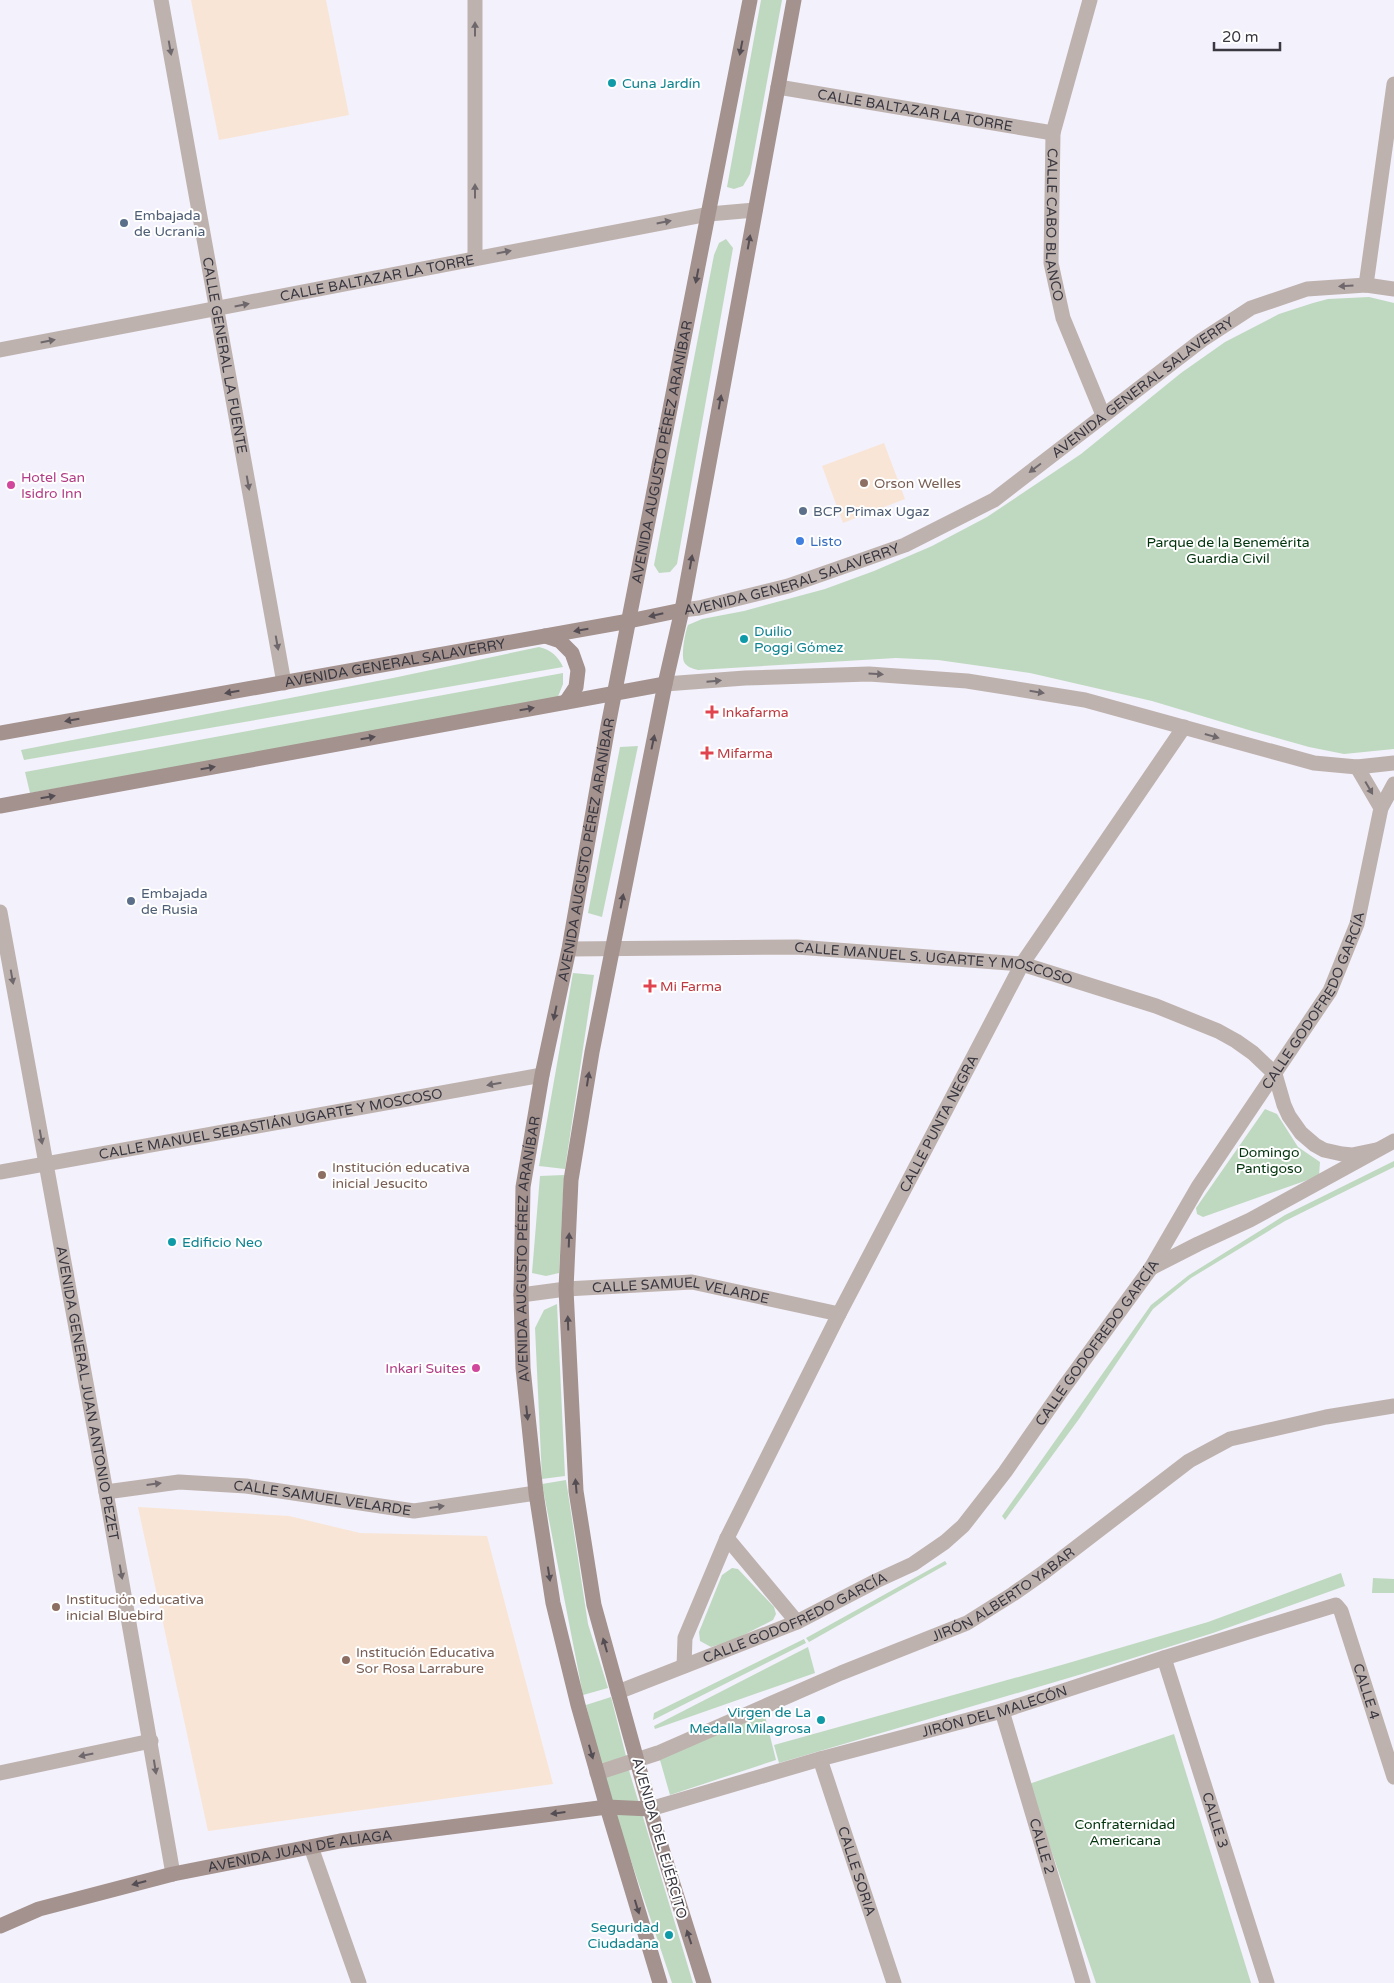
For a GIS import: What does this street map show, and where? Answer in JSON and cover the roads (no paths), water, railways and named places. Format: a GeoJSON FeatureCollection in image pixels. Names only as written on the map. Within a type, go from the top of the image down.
{"type":"FeatureCollection","features":[{"type":"Feature","properties":{"kind":"main road","name":"AVENIDA AUGUSTO PÉREZ ARANÍBAR"},"geometry":{"type":"LineString","coordinates":[[597,1773],[553,1603],[536,1493],[523,1368],[520,1295],[523,1187],[542,1075],[569,949],[615,693],[750,0]]}},
{"type":"Feature","properties":{"kind":"main road"},"geometry":{"type":"LineString","coordinates":[[618,1692],[594,1605],[576,1491],[566,1289],[571,1180],[592,1052],[665,684],[682,610],[794,0]]}},
{"type":"Feature","properties":{"kind":"main road","name":"AVENIDA GENERAL SALAVERRY"},"geometry":{"type":"LineString","coordinates":[[0,733],[682,610]]}},
{"type":"Feature","properties":{"kind":"main road"},"geometry":{"type":"LineString","coordinates":[[545,636],[560,641],[572,653],[578,670],[576,687],[566,702]]}},
{"type":"Feature","properties":{"kind":"main road"},"geometry":{"type":"LineString","coordinates":[[0,806],[665,684]]}},
{"type":"Feature","properties":{"kind":"main road","name":"AVENIDA DEL EJÉRCITO"},"geometry":{"type":"LineString","coordinates":[[618,1692],[650,1809],[704,1983]]}},
{"type":"Feature","properties":{"kind":"main road"},"geometry":{"type":"LineString","coordinates":[[597,1773],[660,1983]]}},
{"type":"Feature","properties":{"kind":"main road","name":"AVENIDA JUAN DE ALIAGA"},"geometry":{"type":"LineString","coordinates":[[0,1926],[38,1910],[173,1874],[340,1841],[607,1807],[650,1809]]}},
{"type":"Feature","properties":{"kind":"street","name":"CALLE GENERAL LA FUENTE"},"geometry":{"type":"LineString","coordinates":[[161,0],[284,683]]}},
{"type":"Feature","properties":{"kind":"street"},"geometry":{"type":"LineString","coordinates":[[475,258],[476,0]]}},
{"type":"Feature","properties":{"kind":"street","name":"CALLE CABO BLANCO"},"geometry":{"type":"LineString","coordinates":[[1090,0],[1053,133],[1051,263],[1063,318],[1102,415]]}},
{"type":"Feature","properties":{"kind":"street","name":"CALLE BALTAZAR LA TORRE"},"geometry":{"type":"LineString","coordinates":[[778,87],[1053,133]]}},
{"type":"Feature","properties":{"kind":"street"},"geometry":{"type":"LineString","coordinates":[[1366,285],[1393,94]]}},
{"type":"Feature","properties":{"kind":"street","name":"CALLE BALTAZAR LA TORRE"},"geometry":{"type":"LineString","coordinates":[[0,350],[217,310],[475,258],[709,214],[755,210]]}},
{"type":"Feature","properties":{"kind":"street","name":"AVENIDA GENERAL SALAVERRY"},"geometry":{"type":"LineString","coordinates":[[682,610],[699,608],[788,586],[905,545],[994,500],[1088,429],[1102,415],[1202,340],[1251,308],[1307,289],[1366,285],[1394,289]]}},
{"type":"Feature","properties":{"kind":"street"},"geometry":{"type":"LineString","coordinates":[[665,684],[745,678],[869,674],[967,681],[1085,700],[1295,759],[1357,767],[1394,763]]}},
{"type":"Feature","properties":{"kind":"street","name":"CALLE PUNTA NEGRA"},"geometry":{"type":"LineString","coordinates":[[684,1666],[685,1638],[727,1538],[839,1314],[1022,964],[1184,727]]}},
{"type":"Feature","properties":{"kind":"street"},"geometry":{"type":"LineString","coordinates":[[1357,767],[1381,808]]}},
{"type":"Feature","properties":{"kind":"street","name":"CALLE GODOFREDO GARCÍA"},"geometry":{"type":"LineString","coordinates":[[618,1692],[797,1622],[913,1564],[945,1542],[963,1526],[1152,1268],[1198,1187],[1330,990],[1357,924],[1381,808],[1394,784]]}},
{"type":"Feature","properties":{"kind":"street","name":"AVENIDA GENERAL JUAN ANTONIO PEZET"},"geometry":{"type":"LineString","coordinates":[[0,912],[151,1741],[173,1874]]}},
{"type":"Feature","properties":{"kind":"street","name":"CALLE MANUEL S. UGARTE Y MOSCOSO"},"geometry":{"type":"LineString","coordinates":[[569,949],[797,947],[1022,964],[1156,1006],[1205,1025],[1236,1041],[1253,1053],[1275,1074]]}},
{"type":"Feature","properties":{"kind":"street"},"geometry":{"type":"LineString","coordinates":[[1275,1074],[1289,1116],[1301,1133],[1315,1145],[1324,1150],[1352,1155],[1376,1150]]}},
{"type":"Feature","properties":{"kind":"street","name":"CALLE MANUEL SEBASTIÁN UGARTE Y MOSCOSO"},"geometry":{"type":"LineString","coordinates":[[0,1172],[542,1075]]}},
{"type":"Feature","properties":{"kind":"street"},"geometry":{"type":"LineString","coordinates":[[1152,1268],[1250,1220],[1394,1141]]}},
{"type":"Feature","properties":{"kind":"street","name":"CALLE SAMUEL VELARDE"},"geometry":{"type":"LineString","coordinates":[[520,1295],[566,1289],[692,1282],[839,1314]]}},
{"type":"Feature","properties":{"kind":"street","name":"JIRÓN ALBERTO YABAR"},"geometry":{"type":"LineString","coordinates":[[597,1773],[637,1761],[841,1673],[967,1623],[1043,1573],[1188,1461],[1230,1438],[1326,1416],[1394,1406]]}},
{"type":"Feature","properties":{"kind":"street","name":"CALLE SAMUEL VELARDE"},"geometry":{"type":"LineString","coordinates":[[106,1492],[179,1482],[227,1484],[414,1511],[536,1493]]}},
{"type":"Feature","properties":{"kind":"street"},"geometry":{"type":"LineString","coordinates":[[727,1538],[797,1622]]}},
{"type":"Feature","properties":{"kind":"street","name":"JIRÓN DEL MALECÓN"},"geometry":{"type":"LineString","coordinates":[[650,1809],[820,1759],[1002,1711],[1164,1658],[1336,1605]]}},
{"type":"Feature","properties":{"kind":"street","name":"CALLE 4"},"geometry":{"type":"LineString","coordinates":[[1336,1605],[1340,1611],[1394,1777]]}},
{"type":"Feature","properties":{"kind":"street","name":"CALLE 3"},"geometry":{"type":"LineString","coordinates":[[1164,1658],[1267,1983]]}},
{"type":"Feature","properties":{"kind":"street","name":"CALLE 2"},"geometry":{"type":"LineString","coordinates":[[1002,1711],[1084,1983]]}},
{"type":"Feature","properties":{"kind":"street"},"geometry":{"type":"LineString","coordinates":[[0,1773],[151,1741]]}},
{"type":"Feature","properties":{"kind":"street","name":"CALLE SORIA"},"geometry":{"type":"LineString","coordinates":[[820,1759],[894,1983]]}},
{"type":"Feature","properties":{"kind":"street"},"geometry":{"type":"LineString","coordinates":[[311,1847],[359,1983]]}},
{"type":"Feature","properties":{"kind":"place","name":"Cuna Jardín"},"geometry":{"type":"Point","coordinates":[612,83]}},
{"type":"Feature","properties":{"kind":"place","name":"Embajada de Ucrania"},"geometry":{"type":"Point","coordinates":[124,223]}},
{"type":"Feature","properties":{"kind":"place","name":"Orson Welles"},"geometry":{"type":"Point","coordinates":[864,483]}},
{"type":"Feature","properties":{"kind":"place","name":"Hotel San Isidro Inn"},"geometry":{"type":"Point","coordinates":[11,485]}},
{"type":"Feature","properties":{"kind":"place","name":"BCP Primax Ugaz"},"geometry":{"type":"Point","coordinates":[803,511]}},
{"type":"Feature","properties":{"kind":"place","name":"Listo"},"geometry":{"type":"Point","coordinates":[800,541]}},
{"type":"Feature","properties":{"kind":"place","name":"Duilio Poggi Gómez"},"geometry":{"type":"Point","coordinates":[744,639]}},
{"type":"Feature","properties":{"kind":"place","name":"Inkafarma"},"geometry":{"type":"Point","coordinates":[712,712]}},
{"type":"Feature","properties":{"kind":"place","name":"Mifarma"},"geometry":{"type":"Point","coordinates":[707,753]}},
{"type":"Feature","properties":{"kind":"place","name":"Embajada de Rusia"},"geometry":{"type":"Point","coordinates":[131,901]}},
{"type":"Feature","properties":{"kind":"place","name":"Mi Farma"},"geometry":{"type":"Point","coordinates":[650,986]}},
{"type":"Feature","properties":{"kind":"place","name":"Institución educativa inicial Jesucito"},"geometry":{"type":"Point","coordinates":[322,1175]}},
{"type":"Feature","properties":{"kind":"place","name":"Edificio Neo"},"geometry":{"type":"Point","coordinates":[172,1242]}},
{"type":"Feature","properties":{"kind":"place","name":"Inkari Suites"},"geometry":{"type":"Point","coordinates":[476,1368]}},
{"type":"Feature","properties":{"kind":"place","name":"Institución educativa inicial Bluebird"},"geometry":{"type":"Point","coordinates":[56,1607]}},
{"type":"Feature","properties":{"kind":"place","name":"Institución Educativa Sor Rosa Larrabure"},"geometry":{"type":"Point","coordinates":[346,1660]}},
{"type":"Feature","properties":{"kind":"place","name":"Virgen de La Medalla Milagrosa"},"geometry":{"type":"Point","coordinates":[821,1720]}},
{"type":"Feature","properties":{"kind":"place","name":"Seguridad Ciudadana"},"geometry":{"type":"Point","coordinates":[669,1935]}},
{"type":"Feature","properties":{"kind":"park label","name":"Parque de la Benemérita Guardia Civil"},"geometry":{"type":"Point","coordinates":[1228,550]}},
{"type":"Feature","properties":{"kind":"park label","name":"Domingo Pantigoso"},"geometry":{"type":"Point","coordinates":[1269,1160]}},
{"type":"Feature","properties":{"kind":"park label","name":"Confraternidad Americana"},"geometry":{"type":"Point","coordinates":[1125,1832]}}]}
